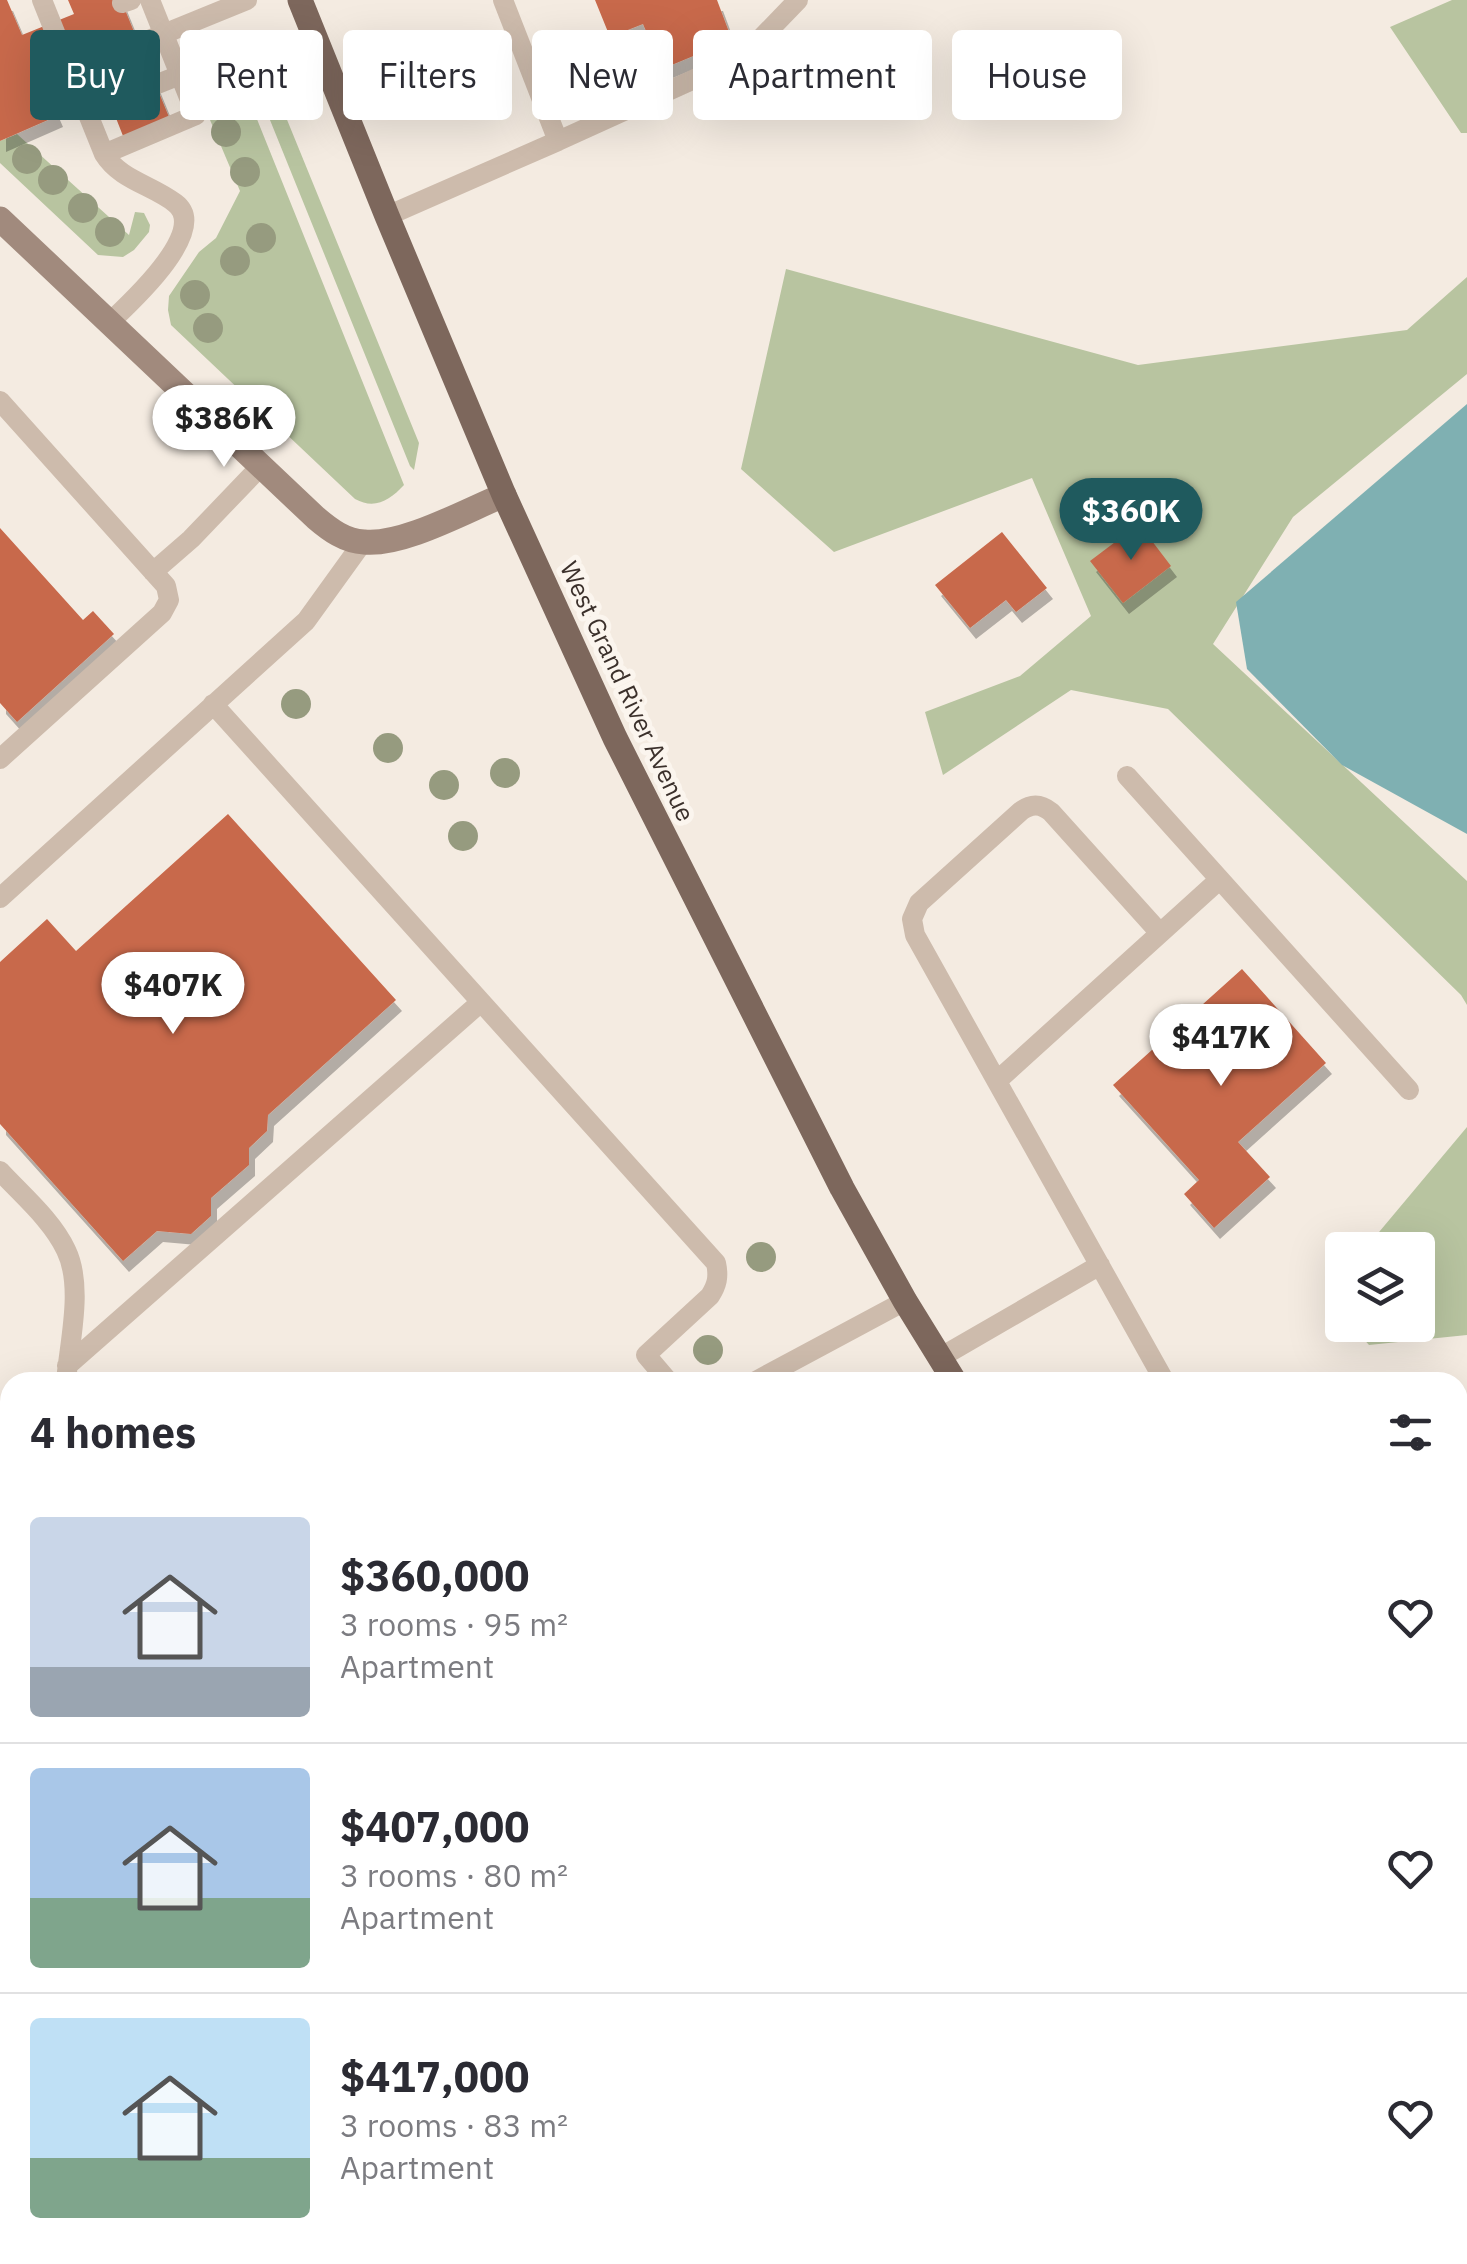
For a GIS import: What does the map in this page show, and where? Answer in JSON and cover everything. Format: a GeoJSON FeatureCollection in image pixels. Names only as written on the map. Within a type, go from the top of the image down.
{"type":"FeatureCollection","features":[{"type":"Feature","properties":{"kind":"main road","name":"West Grand River Avenue"},"geometry":{"type":"LineString","coordinates":[[300,0],[504,495],[615,738],[842,1188],[949,1372]]}},
{"type":"Feature","properties":{"kind":"street"},"geometry":{"type":"LineString","coordinates":[[0,219],[260,467],[340,536],[363,542],[394,540],[504,495]]}},
{"type":"Feature","properties":{"kind":"lane"},"geometry":{"type":"LineString","coordinates":[[42,0],[54,30]]}},
{"type":"Feature","properties":{"kind":"lane"},"geometry":{"type":"LineString","coordinates":[[150,0],[180,75],[160,83]]}},
{"type":"Feature","properties":{"kind":"lane"},"geometry":{"type":"LineString","coordinates":[[160,35],[247,0]]}},
{"type":"Feature","properties":{"kind":"lane"},"geometry":{"type":"LineString","coordinates":[[503,0],[558,142]]}},
{"type":"Feature","properties":{"kind":"lane"},"geometry":{"type":"LineString","coordinates":[[387,216],[743,57],[798,0]]}},
{"type":"Feature","properties":{"kind":"lane"},"geometry":{"type":"LineString","coordinates":[[90,120],[104,154],[121,172],[177,204],[185,218],[180,240],[159,270],[109,323]]}},
{"type":"Feature","properties":{"kind":"lane"},"geometry":{"type":"LineString","coordinates":[[104,154],[184,120]]}},
{"type":"Feature","properties":{"kind":"lane"},"geometry":{"type":"LineString","coordinates":[[0,401],[169,593],[167,608],[0,758]]}},
{"type":"Feature","properties":{"kind":"lane"},"geometry":{"type":"LineString","coordinates":[[153,572],[191,539],[260,467]]}},
{"type":"Feature","properties":{"kind":"lane"},"geometry":{"type":"LineString","coordinates":[[0,898],[306,621],[363,542]]}},
{"type":"Feature","properties":{"kind":"lane"},"geometry":{"type":"LineString","coordinates":[[213,704],[716,1263],[717,1286],[710,1296],[646,1355],[660,1372]]}},
{"type":"Feature","properties":{"kind":"lane"},"geometry":{"type":"LineString","coordinates":[[1126,776],[1410,1090]]}},
{"type":"Feature","properties":{"kind":"lane"},"geometry":{"type":"LineString","coordinates":[[1159,1372],[912,928],[914,910],[930,892],[1021,811],[1037,804],[1051,812],[1160,934]]}},
{"type":"Feature","properties":{"kind":"lane"},"geometry":{"type":"LineString","coordinates":[[998,1080],[1220,880]]}},
{"type":"Feature","properties":{"kind":"lane"},"geometry":{"type":"LineString","coordinates":[[69,1372],[480,1002]]}},
{"type":"Feature","properties":{"kind":"lane"},"geometry":{"type":"LineString","coordinates":[[0,1171],[57,1234],[68,1252],[75,1284],[67,1372]]}},
{"type":"Feature","properties":{"kind":"lane"},"geometry":{"type":"LineString","coordinates":[[941,1358],[1100,1265]]}},
{"type":"Feature","properties":{"kind":"lane"},"geometry":{"type":"LineString","coordinates":[[773,1372],[905,1301]]}},
{"type":"Feature","properties":{"kind":"green space"},"geometry":{"type":"Polygon","coordinates":[[[1452,0],[1467,0],[1467,133],[1461,133],[1390,27],[1452,0]]]}},
{"type":"Feature","properties":{"kind":"green space"},"geometry":{"type":"Polygon","coordinates":[[[210,120],[257,120],[404,485],[382,502],[369,504],[355,499],[171,325],[169,296],[199,252],[216,238],[240,191],[210,120]]]}},
{"type":"Feature","properties":{"kind":"green space"},"geometry":{"type":"Polygon","coordinates":[[[270,120],[287,120],[419,443],[414,470],[270,120]]]}},
{"type":"Feature","properties":{"kind":"green space"},"geometry":{"type":"Polygon","coordinates":[[[17,134],[129,235],[135,212],[144,213],[149,232],[134,250],[123,257],[98,255],[0,163],[0,141],[17,134]]]}},
{"type":"Feature","properties":{"kind":"green space"},"geometry":{"type":"Polygon","coordinates":[[[786,269],[1138,365],[1407,330],[1467,277],[1467,374],[1293,517],[1213,644],[1467,881],[1467,1005],[1168,709],[1071,690],[943,775],[925,712],[1020,676],[1091,616],[1032,478],[834,552],[741,469],[786,269]]]}},
{"type":"Feature","properties":{"kind":"green space"},"geometry":{"type":"Polygon","coordinates":[[[1467,1127],[1467,1335],[1435,1338],[1435,1232],[1379,1232],[1467,1127]]]}},
{"type":"Feature","properties":{"kind":"water"},"geometry":{"type":"Polygon","coordinates":[[[1467,404],[1467,834],[1342,765],[1247,669],[1236,602],[1467,404]]]}},
{"type":"Feature","properties":{"kind":"building"},"geometry":{"type":"Polygon","coordinates":[[[0,0],[7,0],[22,35],[30,32],[30,120],[48,120],[0,141],[0,0]]]}},
{"type":"Feature","properties":{"kind":"building"},"geometry":{"type":"Polygon","coordinates":[[[68,0],[121,0],[133,30],[34,30],[74,14],[68,0]]]}},
{"type":"Feature","properties":{"kind":"building"},"geometry":{"type":"Polygon","coordinates":[[[595,0],[717,0],[728,30],[693,30],[693,56],[673,64],[673,30],[646,30],[643,24],[628,30],[607,30],[595,0]]]}},
{"type":"Feature","properties":{"kind":"building"},"geometry":{"type":"Polygon","coordinates":[[[160,95],[171,122],[125,141],[117,120],[160,120],[160,95]]]}},
{"type":"Feature","properties":{"kind":"building"},"geometry":{"type":"Polygon","coordinates":[[[1139,524],[1171,566],[1123,603],[1090,561],[1139,524]]]}},
{"type":"Feature","properties":{"kind":"building"},"geometry":{"type":"Polygon","coordinates":[[[0,528],[83,620],[93,611],[114,634],[17,722],[0,703],[0,528]]]}},
{"type":"Feature","properties":{"kind":"building"},"geometry":{"type":"Polygon","coordinates":[[[1002,532],[1047,588],[1016,612],[1006,600],[970,628],[935,585],[1002,532]]]}},
{"type":"Feature","properties":{"kind":"building"},"geometry":{"type":"Polygon","coordinates":[[[228,814],[396,1000],[268,1115],[267,1131],[249,1148],[249,1165],[211,1198],[211,1216],[191,1234],[157,1231],[123,1261],[0,1124],[0,962],[47,919],[76,951],[228,814]]]}},
{"type":"Feature","properties":{"kind":"building"},"geometry":{"type":"Polygon","coordinates":[[[1242,969],[1326,1063],[1238,1142],[1270,1177],[1214,1228],[1184,1194],[1199,1180],[1113,1085],[1242,969]]]}}]}
